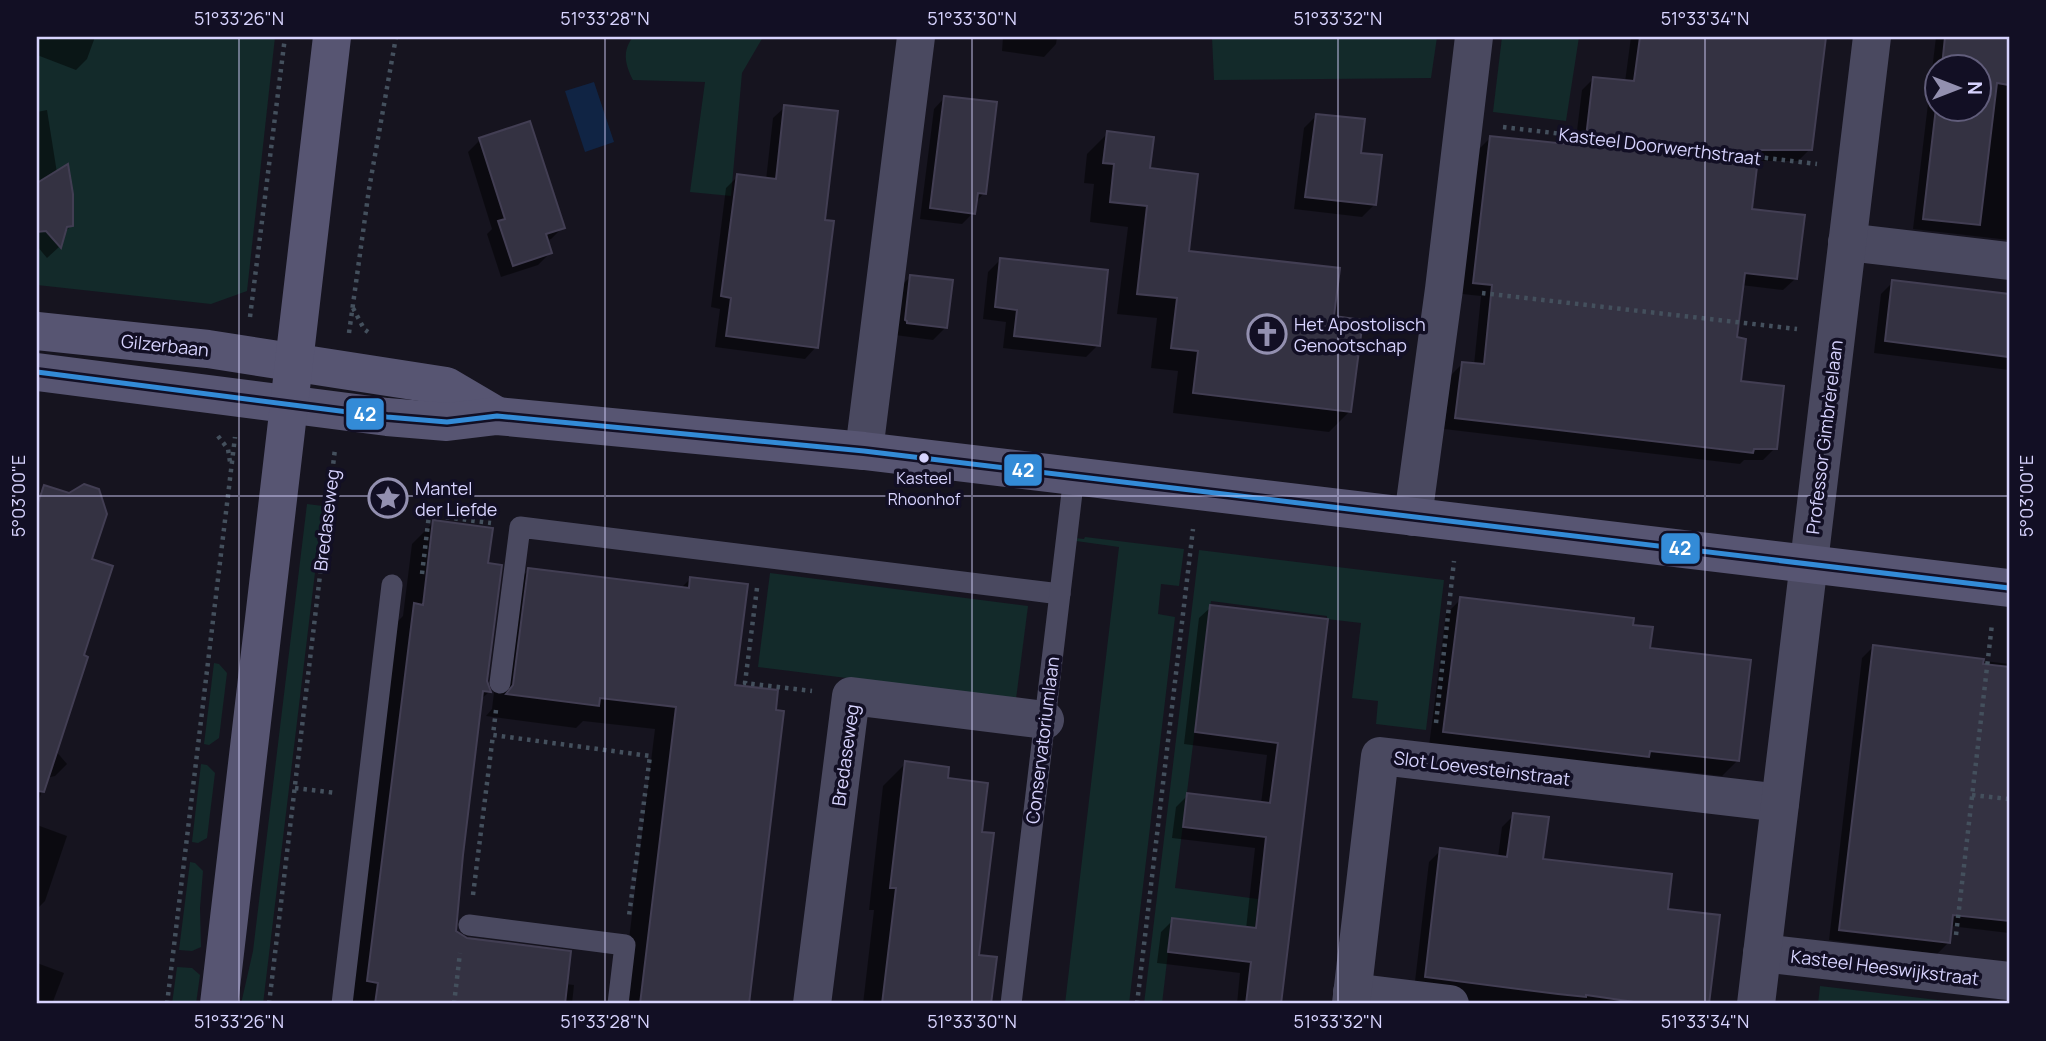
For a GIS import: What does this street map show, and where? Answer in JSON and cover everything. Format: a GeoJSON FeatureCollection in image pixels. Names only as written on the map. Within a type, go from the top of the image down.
{"type":"FeatureCollection","features":[{"type":"Feature","properties":{"kind":"street"},"geometry":{"type":"LineString","coordinates":[[219,1004],[332,37]]}},
{"type":"Feature","properties":{"kind":"street"},"geometry":{"type":"LineString","coordinates":[[864,451],[916,37]]}},
{"type":"Feature","properties":{"kind":"street"},"geometry":{"type":"LineString","coordinates":[[1413,517],[1474,37]]}},
{"type":"Feature","properties":{"kind":"street","name":"Professor Gimbrèrelaan"},"geometry":{"type":"LineString","coordinates":[[1756,1004],[1872,37]]}},
{"type":"Feature","properties":{"kind":"street"},"geometry":{"type":"LineString","coordinates":[[1847,242],[2009,261]]}},
{"type":"Feature","properties":{"kind":"street","name":"Gilzerbaan"},"geometry":{"type":"LineString","coordinates":[[37,331],[208,349],[293,362]]}},
{"type":"Feature","properties":{"kind":"street"},"geometry":{"type":"LineString","coordinates":[[293,362],[446,386],[497,416]]}},
{"type":"Feature","properties":{"kind":"street"},"geometry":{"type":"LineString","coordinates":[[37,372],[387,417],[447,422],[497,416],[864,451],[2003,587]]}},
{"type":"Feature","properties":{"kind":"street","name":"Bredaseweg"},"geometry":{"type":"LineString","coordinates":[[812,1004],[851,696],[1045,720]]}},
{"type":"Feature","properties":{"kind":"street","name":"Slot Loevesteinstraat"},"geometry":{"type":"LineString","coordinates":[[1450,1004],[1351,998],[1380,756],[1780,803]]}},
{"type":"Feature","properties":{"kind":"street","name":"Kasteel Heeswijkstraat"},"geometry":{"type":"LineString","coordinates":[[1762,953],[2009,981]]}},
{"type":"Feature","properties":{"kind":"lane","name":"Conservatoriumlaan"},"geometry":{"type":"LineString","coordinates":[[1011,1004],[1074,476]]}},
{"type":"Feature","properties":{"kind":"lane"},"geometry":{"type":"LineString","coordinates":[[500,683],[520,527],[1060,594]]}},
{"type":"Feature","properties":{"kind":"lane"},"geometry":{"type":"LineString","coordinates":[[342,1004],[392,584]]}},
{"type":"Feature","properties":{"kind":"lane"},"geometry":{"type":"LineString","coordinates":[[469,925],[625,945],[618,1004]]}},
{"type":"Feature","properties":{"kind":"path"},"geometry":{"type":"LineString","coordinates":[[253,294],[285,37]]}},
{"type":"Feature","properties":{"kind":"path"},"geometry":{"type":"LineString","coordinates":[[345,370],[369,189],[396,37]]}},
{"type":"Feature","properties":{"kind":"path","name":"Kasteel Doorwerthstraat"},"geometry":{"type":"LineString","coordinates":[[1464,123],[1856,168]]}},
{"type":"Feature","properties":{"kind":"path"},"geometry":{"type":"LineString","coordinates":[[1444,289],[1836,333]]}},
{"type":"Feature","properties":{"kind":"path","name":"Bredaseweg"},"geometry":{"type":"LineString","coordinates":[[269,1004],[340,411]]}},
{"type":"Feature","properties":{"kind":"path"},"geometry":{"type":"LineString","coordinates":[[167,1004],[231,470]]}},
{"type":"Feature","properties":{"kind":"path"},"geometry":{"type":"LineString","coordinates":[[1137,1004],[1198,492]]}},
{"type":"Feature","properties":{"kind":"path"},"geometry":{"type":"LineString","coordinates":[[392,584],[420,588],[429,515],[520,527]]}},
{"type":"Feature","properties":{"kind":"path"},"geometry":{"type":"LineString","coordinates":[[1432,762],[1460,522]]}},
{"type":"Feature","properties":{"kind":"path"},"geometry":{"type":"LineString","coordinates":[[761,557],[745,683],[851,696]]}},
{"type":"Feature","properties":{"kind":"path"},"geometry":{"type":"LineString","coordinates":[[1951,974],[1972,795],[2003,587]]}},
{"type":"Feature","properties":{"kind":"path"},"geometry":{"type":"LineString","coordinates":[[454,1004],[463,931],[469,925],[500,683]]}},
{"type":"Feature","properties":{"kind":"path"},"geometry":{"type":"LineString","coordinates":[[493,735],[650,756],[625,945]]}},
{"type":"Feature","properties":{"kind":"path"},"geometry":{"type":"LineString","coordinates":[[295,788],[367,796]]}},
{"type":"Feature","properties":{"kind":"path"},"geometry":{"type":"LineString","coordinates":[[1972,795],[2009,799]]}},
{"type":"Feature","properties":{"kind":"green space"},"geometry":{"type":"Polygon","coordinates":[[[37,37],[275,37],[247,291],[211,304],[37,285],[37,37]]]}},
{"type":"Feature","properties":{"kind":"green space"},"geometry":{"type":"Polygon","coordinates":[[[633,37],[763,37],[742,73],[731,196],[690,192],[705,82],[633,80],[626,58],[627,47],[633,37]]]}},
{"type":"Feature","properties":{"kind":"green space"},"geometry":{"type":"Polygon","coordinates":[[[1212,37],[1437,37],[1431,78],[1214,80],[1212,37]]]}},
{"type":"Feature","properties":{"kind":"green space"},"geometry":{"type":"Polygon","coordinates":[[[1502,37],[1579,37],[1566,121],[1493,112],[1502,37]]]}},
{"type":"Feature","properties":{"kind":"green space"},"geometry":{"type":"Polygon","coordinates":[[[307,504],[323,506],[263,1004],[241,1004],[253,951],[307,504]]]}},
{"type":"Feature","properties":{"kind":"green space"},"geometry":{"type":"Polygon","coordinates":[[[1074,538],[1184,549],[1179,586],[1161,584],[1158,614],[1175,617],[1129,1004],[1065,1004],[1119,547],[1076,541],[1074,538]]]}},
{"type":"Feature","properties":{"kind":"green space"},"geometry":{"type":"Polygon","coordinates":[[[1199,550],[1444,580],[1426,730],[1376,724],[1378,701],[1352,698],[1361,623],[1211,601],[1175,888],[1258,899],[1255,928],[1172,918],[1162,1004],[1144,1004],[1199,550]]]}},
{"type":"Feature","properties":{"kind":"green space"},"geometry":{"type":"Polygon","coordinates":[[[770,573],[1028,606],[1016,699],[758,667],[770,573]]]}},
{"type":"Feature","properties":{"kind":"green space"},"geometry":{"type":"Polygon","coordinates":[[[214,663],[219,664],[227,673],[219,738],[209,745],[204,744],[214,663]]]}},
{"type":"Feature","properties":{"kind":"green space"},"geometry":{"type":"Polygon","coordinates":[[[201,764],[207,765],[215,773],[207,838],[198,843],[192,842],[201,764]]]}},
{"type":"Feature","properties":{"kind":"green space"},"geometry":{"type":"Polygon","coordinates":[[[190,862],[203,871],[201,947],[192,951],[179,950],[190,862]]]}},
{"type":"Feature","properties":{"kind":"green space"},"geometry":{"type":"Polygon","coordinates":[[[177,967],[192,968],[200,975],[196,1004],[172,1004],[177,967]]]}},
{"type":"Feature","properties":{"kind":"green space"},"geometry":{"type":"Polygon","coordinates":[[[1820,986],[1946,1001],[1946,1004],[1818,1004],[1820,986]]]}},
{"type":"Feature","properties":{"kind":"water"},"geometry":{"type":"Polygon","coordinates":[[[594,82],[614,142],[585,152],[565,91],[594,82]]]}},
{"type":"Feature","properties":{"kind":"building"},"geometry":{"type":"Polygon","coordinates":[[[1640,37],[1826,37],[1812,150],[1759,150],[1752,209],[1805,215],[1797,279],[1745,273],[1737,337],[1746,339],[1741,381],[1784,386],[1777,449],[1754,449],[1753,453],[1455,418],[1462,362],[1484,364],[1492,285],[1473,283],[1490,136],[1585,146],[1593,77],[1634,81],[1640,37]]]}},
{"type":"Feature","properties":{"kind":"building"},"geometry":{"type":"Polygon","coordinates":[[[1945,37],[2009,37],[2009,85],[1997,83],[1994,108],[1994,52],[1943,52],[1945,37]]]}},
{"type":"Feature","properties":{"kind":"building"},"geometry":{"type":"Polygon","coordinates":[[[944,96],[997,102],[986,194],[978,193],[975,214],[930,208],[944,96]]]}},
{"type":"Feature","properties":{"kind":"building"},"geometry":{"type":"Polygon","coordinates":[[[784,105],[838,111],[825,220],[834,221],[818,348],[726,336],[731,298],[721,296],[737,174],[776,179],[784,105]]]}},
{"type":"Feature","properties":{"kind":"building"},"geometry":{"type":"Polygon","coordinates":[[[1316,114],[1365,119],[1361,153],[1382,155],[1376,205],[1305,197],[1316,114]]]}},
{"type":"Feature","properties":{"kind":"building"},"geometry":{"type":"Polygon","coordinates":[[[530,121],[565,228],[546,234],[552,253],[513,266],[498,221],[505,219],[479,138],[530,121]]]}},
{"type":"Feature","properties":{"kind":"building"},"geometry":{"type":"Polygon","coordinates":[[[1934,122],[1992,122],[1980,225],[1923,219],[1934,122]]]}},
{"type":"Feature","properties":{"kind":"building","name":"Het Apostolisch Genootschap"},"geometry":{"type":"Polygon","coordinates":[[[1107,131],[1154,137],[1150,168],[1198,174],[1189,251],[1340,268],[1334,316],[1363,320],[1351,412],[1193,393],[1198,351],[1171,348],[1177,298],[1137,294],[1147,206],[1110,202],[1114,164],[1103,163],[1107,131]]]}},
{"type":"Feature","properties":{"kind":"building"},"geometry":{"type":"Polygon","coordinates":[[[68,164],[73,194],[73,226],[67,227],[61,248],[46,231],[37,232],[37,183],[68,164]]]}},
{"type":"Feature","properties":{"kind":"building"},"geometry":{"type":"Polygon","coordinates":[[[1000,258],[1108,270],[1100,346],[1014,336],[1017,310],[995,307],[1000,258]]]}},
{"type":"Feature","properties":{"kind":"building"},"geometry":{"type":"Polygon","coordinates":[[[910,275],[953,280],[947,328],[907,323],[905,320],[910,275]]]}},
{"type":"Feature","properties":{"kind":"building"},"geometry":{"type":"Polygon","coordinates":[[[1892,280],[2009,294],[2009,357],[1885,341],[1892,280]]]}},
{"type":"Feature","properties":{"kind":"building"},"geometry":{"type":"Polygon","coordinates":[[[84,484],[99,489],[107,514],[92,559],[113,566],[84,655],[88,657],[44,792],[37,791],[37,506],[44,485],[69,493],[84,484]]]}},
{"type":"Feature","properties":{"kind":"building"},"geometry":{"type":"Polygon","coordinates":[[[433,520],[493,528],[488,563],[502,565],[487,681],[491,692],[483,691],[456,931],[467,938],[571,951],[565,1004],[375,1004],[378,983],[367,981],[414,603],[423,605],[433,520]]]}},
{"type":"Feature","properties":{"kind":"building"},"geometry":{"type":"Polygon","coordinates":[[[528,568],[689,588],[690,577],[748,584],[735,685],[778,690],[776,710],[784,711],[749,1004],[640,1004],[676,707],[600,698],[599,706],[506,694],[513,685],[528,568]]]}},
{"type":"Feature","properties":{"kind":"building"},"geometry":{"type":"Polygon","coordinates":[[[1460,597],[1634,618],[1633,625],[1653,627],[1650,648],[1751,660],[1739,761],[1650,751],[1649,757],[1443,732],[1460,597]]]}},
{"type":"Feature","properties":{"kind":"building"},"geometry":{"type":"Polygon","coordinates":[[[1210,605],[1328,619],[1281,1004],[1246,1004],[1251,962],[1168,952],[1172,918],[1256,928],[1266,837],[1183,827],[1187,793],[1270,803],[1278,743],[1195,732],[1210,605]]]}},
{"type":"Feature","properties":{"kind":"building"},"geometry":{"type":"Polygon","coordinates":[[[1873,645],[1984,659],[1983,664],[2009,667],[2009,921],[1953,915],[1950,943],[1839,930],[1873,645]]]}},
{"type":"Feature","properties":{"kind":"building"},"geometry":{"type":"Polygon","coordinates":[[[905,761],[949,767],[948,778],[988,783],[982,832],[994,833],[979,955],[997,957],[991,1004],[882,1004],[896,888],[890,888],[905,761]]]}},
{"type":"Feature","properties":{"kind":"building"},"geometry":{"type":"Polygon","coordinates":[[[1513,813],[1549,817],[1543,859],[1672,874],[1668,909],[1720,915],[1709,1004],[1648,1004],[1425,977],[1440,848],[1507,857],[1513,813]]]}},
{"type":"Feature","properties":{"kind":"transit line","name":"42"},"geometry":{"type":"LineString","coordinates":[[37,372],[387,417],[447,422],[497,416],[864,451],[2009,588]]}},
{"type":"Feature","properties":{"kind":"place","name":"Het Apostolisch Genootschap"},"geometry":{"type":"Point","coordinates":[1267,334]}},
{"type":"Feature","properties":{"kind":"place","name":"Kasteel Rhoonhof"},"geometry":{"type":"Point","coordinates":[924,458]}},
{"type":"Feature","properties":{"kind":"place","name":"Mantel der Liefde"},"geometry":{"type":"Point","coordinates":[388,498]}}]}
